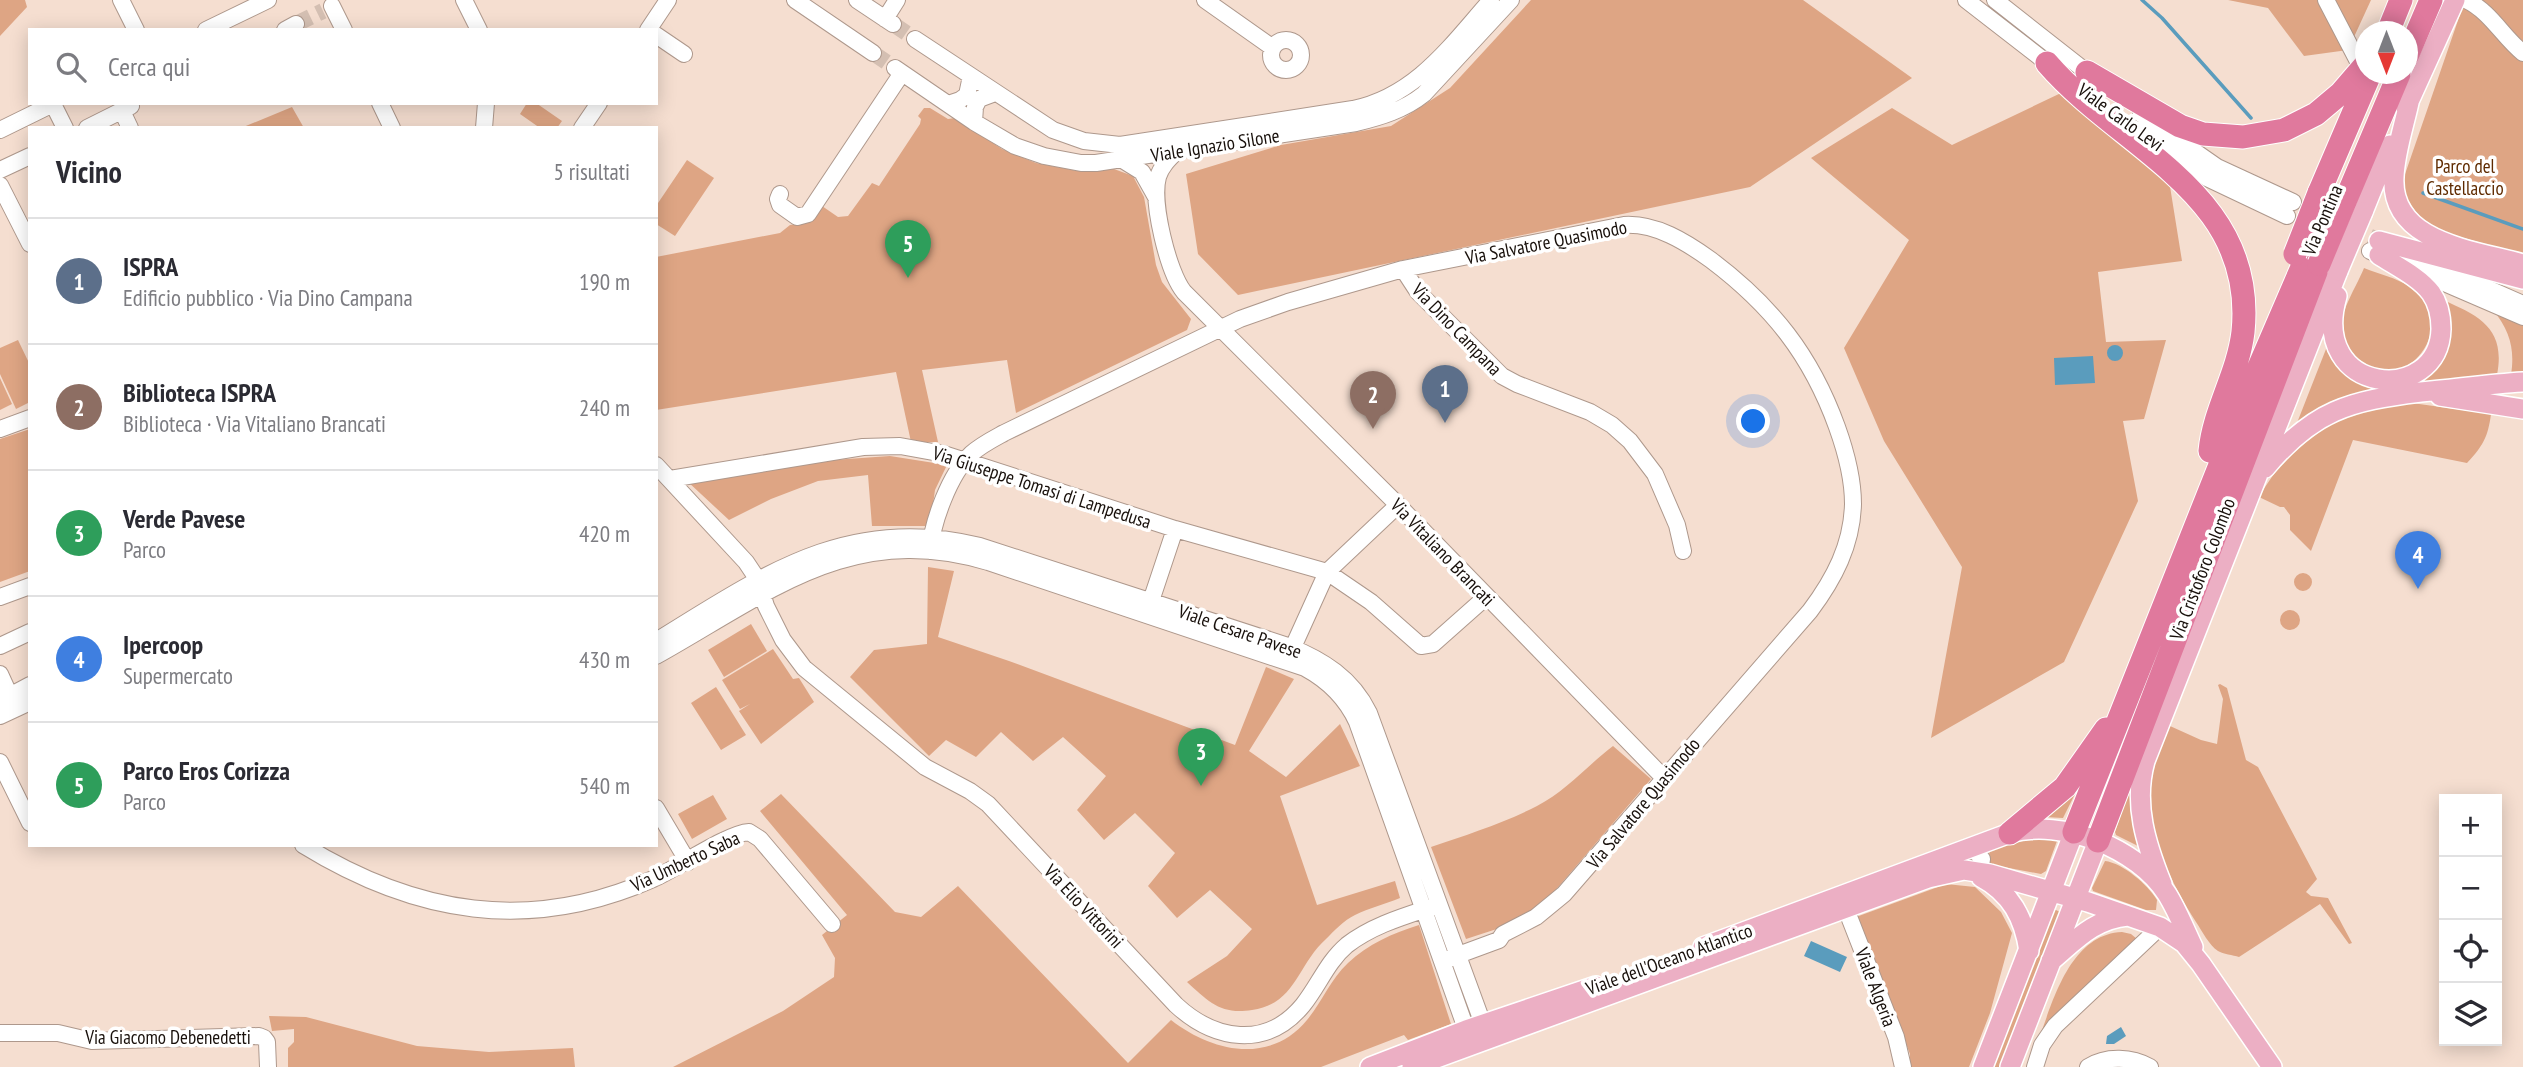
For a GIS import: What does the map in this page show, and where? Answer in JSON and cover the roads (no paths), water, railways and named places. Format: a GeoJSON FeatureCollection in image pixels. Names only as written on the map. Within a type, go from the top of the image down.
{"type":"FeatureCollection","features":[{"type":"Feature","properties":{"kind":"highway"},"geometry":{"type":"LineString","coordinates":[[2392,21],[2401,0]]}},
{"type":"Feature","properties":{"kind":"highway"},"geometry":{"type":"LineString","coordinates":[[2408,21],[2417,0]]}},
{"type":"Feature","properties":{"kind":"highway"},"geometry":{"type":"LineString","coordinates":[[2418,29],[2431,0]]}},
{"type":"Feature","properties":{"kind":"highway"},"geometry":{"type":"LineString","coordinates":[[2047,64],[2076,94],[2184,181],[2214,217],[2227,243],[2240,284],[2243,331],[2234,371],[2213,431],[2210,451]]}},
{"type":"Feature","properties":{"kind":"highway"},"geometry":{"type":"LineString","coordinates":[[2087,72],[2180,126],[2203,134],[2244,137],[2271,134],[2308,119],[2355,82]]}},
{"type":"Feature","properties":{"kind":"highway","name":"Via Pontina"},"geometry":{"type":"LineString","coordinates":[[2339,202],[2367,84]]}},
{"type":"Feature","properties":{"kind":"highway","name":"Via Cristoforo Colombo"},"geometry":{"type":"LineString","coordinates":[[2074,832],[2115,762],[2257,424],[2314,262],[2394,84]]}},
{"type":"Feature","properties":{"kind":"highway","name":"Via Pontina"},"geometry":{"type":"LineString","coordinates":[[2259,367],[2314,262]]}},
{"type":"Feature","properties":{"kind":"highway","name":"Via Cristoforo Colombo"},"geometry":{"type":"LineString","coordinates":[[2098,841],[2126,701],[2126,670],[2210,451],[2314,262]]}},
{"type":"Feature","properties":{"kind":"highway","name":"Via Cristoforo Colombo"},"geometry":{"type":"LineString","coordinates":[[2126,701],[2259,367]]}},
{"type":"Feature","properties":{"kind":"highway"},"geometry":{"type":"LineString","coordinates":[[2256,479],[2254,442],[2257,424]]}},
{"type":"Feature","properties":{"kind":"highway"},"geometry":{"type":"LineString","coordinates":[[2010,833],[2068,783],[2126,701]]}},
{"type":"Feature","properties":{"kind":"highway"},"geometry":{"type":"LineString","coordinates":[[2115,762],[2161,715]]}},
{"type":"Feature","properties":{"kind":"main road","name":"Via Cristoforo Colombo"},"geometry":{"type":"LineString","coordinates":[[2339,202],[2410,98],[2455,0]]}},
{"type":"Feature","properties":{"kind":"main road"},"geometry":{"type":"LineString","coordinates":[[2410,98],[2393,176],[2395,196],[2404,216],[2411,225],[2426,235],[2523,264]]}},
{"type":"Feature","properties":{"kind":"main road"},"geometry":{"type":"LineString","coordinates":[[2314,262],[2338,287],[2332,323],[2335,342],[2342,356],[2355,370],[2367,377],[2387,380],[2406,377],[2426,364],[2435,350],[2440,334],[2439,313],[2426,288],[2376,247]]}},
{"type":"Feature","properties":{"kind":"main road"},"geometry":{"type":"LineString","coordinates":[[2376,247],[2523,279]]}},
{"type":"Feature","properties":{"kind":"main road","name":"Via Cristoforo Colombo"},"geometry":{"type":"LineString","coordinates":[[2201,964],[2166,892],[2146,839],[2140,797],[2143,769],[2161,715],[2256,479],[2314,262]]}},
{"type":"Feature","properties":{"kind":"main road"},"geometry":{"type":"LineString","coordinates":[[2256,479],[2289,442],[2325,415],[2368,399],[2523,382]]}},
{"type":"Feature","properties":{"kind":"main road"},"geometry":{"type":"LineString","coordinates":[[2418,393],[2523,410]]}},
{"type":"Feature","properties":{"kind":"main road","name":"Viale dell'Oceano Atlantico"},"geometry":{"type":"LineString","coordinates":[[1412,1067],[1477,1035],[1650,967],[2010,833],[2062,829],[2098,841],[2134,862],[2166,892]]}},
{"type":"Feature","properties":{"kind":"main road","name":"Via Cristoforo Colombo"},"geometry":{"type":"LineString","coordinates":[[1983,1067],[2074,832]]}},
{"type":"Feature","properties":{"kind":"main road","name":"Via Cristoforo Colombo"},"geometry":{"type":"LineString","coordinates":[[2010,1067],[2098,841]]}},
{"type":"Feature","properties":{"kind":"main road"},"geometry":{"type":"LineString","coordinates":[[1972,871],[2052,891],[2133,916],[2164,930],[2184,943],[2272,1067]]}},
{"type":"Feature","properties":{"kind":"main road"},"geometry":{"type":"LineString","coordinates":[[1972,871],[1995,885],[2012,901],[2024,925],[2029,951]]}},
{"type":"Feature","properties":{"kind":"main road","name":"Viale dell'Oceano Atlantico"},"geometry":{"type":"LineString","coordinates":[[1370,1067],[1477,1035],[1934,876],[1972,871]]}},
{"type":"Feature","properties":{"kind":"main road"},"geometry":{"type":"LineString","coordinates":[[2051,961],[2108,919],[2133,916],[2154,919],[2161,916],[2167,906],[2166,892]]}},
{"type":"Feature","properties":{"kind":"street"},"geometry":{"type":"LineString","coordinates":[[121,0],[135,28]]}},
{"type":"Feature","properties":{"kind":"street"},"geometry":{"type":"LineString","coordinates":[[224,26],[268,0]]}},
{"type":"Feature","properties":{"kind":"street"},"geometry":{"type":"LineString","coordinates":[[464,0],[478,28]]}},
{"type":"Feature","properties":{"kind":"street"},"geometry":{"type":"LineString","coordinates":[[649,28],[668,0]]}},
{"type":"Feature","properties":{"kind":"street"},"geometry":{"type":"LineString","coordinates":[[794,0],[873,53]]}},
{"type":"Feature","properties":{"kind":"street"},"geometry":{"type":"LineString","coordinates":[[819,17],[824,0]]}},
{"type":"Feature","properties":{"kind":"street"},"geometry":{"type":"LineString","coordinates":[[857,0],[889,21],[897,0]]}},
{"type":"Feature","properties":{"kind":"street"},"geometry":{"type":"LineString","coordinates":[[1205,0],[1273,48]]}},
{"type":"Feature","properties":{"kind":"street","name":"Viale Ignazio Silone"},"geometry":{"type":"LineString","coordinates":[[915,39],[1058,133],[1105,145],[1134,143],[1353,108],[1394,95],[1419,78],[1440,58],[1491,0]]}},
{"type":"Feature","properties":{"kind":"street","name":"Viale Ignazio Silone"},"geometry":{"type":"LineString","coordinates":[[780,194],[778,204],[799,217],[808,214],[898,71],[1014,146],[1051,158],[1091,163],[1356,123],[1395,111],[1420,97],[1436,83],[1511,0]]}},
{"type":"Feature","properties":{"kind":"street","name":"Viale Carlo Levi"},"geometry":{"type":"LineString","coordinates":[[1966,0],[2047,64],[2194,170],[2218,185],[2290,209],[2217,167],[2087,72],[1995,0]]}},
{"type":"Feature","properties":{"kind":"street"},"geometry":{"type":"LineString","coordinates":[[2326,0],[2355,46]]}},
{"type":"Feature","properties":{"kind":"street"},"geometry":{"type":"LineString","coordinates":[[2466,0],[2490,16],[2506,38],[2523,53]]}},
{"type":"Feature","properties":{"kind":"street"},"geometry":{"type":"LineString","coordinates":[[333,6],[343,28]]}},
{"type":"Feature","properties":{"kind":"street"},"geometry":{"type":"LineString","coordinates":[[658,36],[684,54]]}},
{"type":"Feature","properties":{"kind":"street"},"geometry":{"type":"LineString","coordinates":[[948,104],[967,95],[971,76]]}},
{"type":"Feature","properties":{"kind":"street"},"geometry":{"type":"LineString","coordinates":[[974,122],[975,107],[979,99],[995,93]]}},
{"type":"Feature","properties":{"kind":"street"},"geometry":{"type":"LineString","coordinates":[[0,130],[37,121],[53,105]]}},
{"type":"Feature","properties":{"kind":"street"},"geometry":{"type":"LineString","coordinates":[[54,105],[64,126]]}},
{"type":"Feature","properties":{"kind":"street"},"geometry":{"type":"LineString","coordinates":[[381,105],[391,126]]}},
{"type":"Feature","properties":{"kind":"street"},"geometry":{"type":"LineString","coordinates":[[484,126],[486,105]]}},
{"type":"Feature","properties":{"kind":"street"},"geometry":{"type":"LineString","coordinates":[[583,126],[598,105]]}},
{"type":"Feature","properties":{"kind":"street"},"geometry":{"type":"LineString","coordinates":[[91,126],[127,108],[130,126]]}},
{"type":"Feature","properties":{"kind":"street"},"geometry":{"type":"LineString","coordinates":[[1157,201],[1159,175],[1178,150]]}},
{"type":"Feature","properties":{"kind":"street"},"geometry":{"type":"LineString","coordinates":[[0,170],[28,157]]}},
{"type":"Feature","properties":{"kind":"street"},"geometry":{"type":"LineString","coordinates":[[1121,159],[1142,172],[1157,201]]}},
{"type":"Feature","properties":{"kind":"street"},"geometry":{"type":"LineString","coordinates":[[0,185],[28,240]]}},
{"type":"Feature","properties":{"kind":"street","name":"Via Vitaliano Brancati"},"geometry":{"type":"LineString","coordinates":[[1157,201],[1167,257],[1174,277],[1184,292],[1398,505],[1663,778]]}},
{"type":"Feature","properties":{"kind":"street","name":"Via Salvatore Quasimodo"},"geometry":{"type":"LineString","coordinates":[[931,544],[947,492],[966,460],[978,449],[1004,433],[1220,329],[1289,302],[1404,269],[1619,226],[1639,225],[1654,229],[1693,248],[1758,299],[1798,346],[1820,384],[1844,445],[1851,478],[1852,518],[1843,556],[1810,611],[1555,903],[1531,920],[1503,934],[1499,940],[1450,958]]}},
{"type":"Feature","properties":{"kind":"street"},"geometry":{"type":"LineString","coordinates":[[2376,247],[2522,312]]}},
{"type":"Feature","properties":{"kind":"street","name":"Via Dino Campana"},"geometry":{"type":"LineString","coordinates":[[1404,269],[1418,292],[1502,376],[1590,411],[1612,425],[1634,445],[1658,480],[1678,529],[1683,551]]}},
{"type":"Feature","properties":{"kind":"street"},"geometry":{"type":"LineString","coordinates":[[0,429],[28,419]]}},
{"type":"Feature","properties":{"kind":"street","name":"Via Giuseppe Tomasi di Lampedusa"},"geometry":{"type":"LineString","coordinates":[[670,479],[873,446],[920,449],[966,460],[1175,529],[1327,572],[1371,602],[1421,646],[1433,644],[1486,597]]}},
{"type":"Feature","properties":{"kind":"street","name":"Via Elio Vittorini"},"geometry":{"type":"LineString","coordinates":[[658,467],[746,562],[783,640],[804,668],[925,767],[988,804],[1193,1020],[1208,1028],[1245,1035],[1279,1025],[1301,1007],[1326,968],[1346,946],[1374,929],[1432,907]]}},
{"type":"Feature","properties":{"kind":"street"},"geometry":{"type":"LineString","coordinates":[[1289,654],[1327,572],[1398,505]]}},
{"type":"Feature","properties":{"kind":"street"},"geometry":{"type":"LineString","coordinates":[[1151,601],[1175,529]]}},
{"type":"Feature","properties":{"kind":"street","name":"Viale Cesare Pavese"},"geometry":{"type":"LineString","coordinates":[[658,640],[760,588],[808,570],[844,559],[931,544],[1119,598],[1289,654]]}},
{"type":"Feature","properties":{"kind":"street"},"geometry":{"type":"LineString","coordinates":[[0,597],[28,587]]}},
{"type":"Feature","properties":{"kind":"street","name":"Viale Cesare Pavese"},"geometry":{"type":"LineString","coordinates":[[658,655],[760,588]]}},
{"type":"Feature","properties":{"kind":"street","name":"Viale Cesare Pavese"},"geometry":{"type":"LineString","coordinates":[[1119,598],[1151,601],[1289,654],[1340,695],[1353,713],[1432,907],[1477,1035]]}},
{"type":"Feature","properties":{"kind":"street"},"geometry":{"type":"LineString","coordinates":[[0,646],[28,633]]}},
{"type":"Feature","properties":{"kind":"street"},"geometry":{"type":"LineString","coordinates":[[0,674],[5,699],[28,686]]}},
{"type":"Feature","properties":{"kind":"street"},"geometry":{"type":"LineString","coordinates":[[0,716],[28,703]]}},
{"type":"Feature","properties":{"kind":"street"},"geometry":{"type":"LineString","coordinates":[[0,762],[28,819]]}},
{"type":"Feature","properties":{"kind":"street"},"geometry":{"type":"LineString","coordinates":[[658,811],[688,862]]}},
{"type":"Feature","properties":{"kind":"street","name":"Via Umberto Saba"},"geometry":{"type":"LineString","coordinates":[[306,847],[353,874],[387,889],[434,902],[497,910],[547,908],[593,900],[641,884],[744,832],[755,834],[832,924]]}},
{"type":"Feature","properties":{"kind":"street"},"geometry":{"type":"LineString","coordinates":[[1967,850],[1976,852],[1982,859],[1972,871]]}},
{"type":"Feature","properties":{"kind":"street","name":"Viale Algeria"},"geometry":{"type":"LineString","coordinates":[[1842,910],[1883,1017],[1899,1049],[1903,1067]]}},
{"type":"Feature","properties":{"kind":"street"},"geometry":{"type":"LineString","coordinates":[[2044,1067],[2049,1050],[2061,1032],[2164,930]]}},
{"type":"Feature","properties":{"kind":"street"},"geometry":{"type":"LineString","coordinates":[[2035,1067],[2042,1045],[2055,1026],[2114,977]]}},
{"type":"Feature","properties":{"kind":"street","name":"Viale Algeria"},"geometry":{"type":"LineString","coordinates":[[1883,1017],[1894,1067]]}},
{"type":"Feature","properties":{"kind":"street","name":"Via Giacomo Debenedetti"},"geometry":{"type":"LineString","coordinates":[[0,1033],[58,1032],[92,1041],[259,1036],[267,1040],[268,1067]]}},
{"type":"Feature","properties":{"kind":"street"},"geometry":{"type":"LineString","coordinates":[[2088,1067],[2098,1062],[2118,1059],[2136,1061],[2150,1067]]}},
{"type":"Feature","properties":{"kind":"water"},"geometry":{"type":"Polygon","coordinates":[[[2115,345],[2123,353],[2115,361],[2107,353],[2115,345]]]}},
{"type":"Feature","properties":{"kind":"water"},"geometry":{"type":"Polygon","coordinates":[[[2093,356],[2095,383],[2055,385],[2054,358],[2093,356]]]}},
{"type":"Feature","properties":{"kind":"water"},"geometry":{"type":"Polygon","coordinates":[[[1811,941],[1847,957],[1840,972],[1804,956],[1811,941]]]}},
{"type":"Feature","properties":{"kind":"water"},"geometry":{"type":"Polygon","coordinates":[[[2121,1027],[2126,1036],[2114,1044],[2106,1044],[2107,1036],[2121,1027]]]}},
{"type":"Feature","properties":{"kind":"waterway"},"geometry":{"type":"LineString","coordinates":[[2142,0],[2162,18],[2251,118]]}},
{"type":"Feature","properties":{"kind":"waterway"},"geometry":{"type":"LineString","coordinates":[[2423,193],[2523,229]]}},
{"type":"Feature","properties":{"kind":"tunnel"},"geometry":{"type":"LineString","coordinates":[[296,24],[323,11]]}},
{"type":"Feature","properties":{"kind":"tunnel"},"geometry":{"type":"LineString","coordinates":[[893,24],[915,39]]}},
{"type":"Feature","properties":{"kind":"tunnel"},"geometry":{"type":"LineString","coordinates":[[873,53],[895,68]]}},
{"type":"Feature","properties":{"kind":"tunnel"},"geometry":{"type":"LineString","coordinates":[[2304,207],[2375,239]]}},
{"type":"Feature","properties":{"kind":"place","name":"Parco Eros Corizza"},"geometry":{"type":"Point","coordinates":[908,278]}},
{"type":"Feature","properties":{"kind":"place","name":"ISPRA"},"geometry":{"type":"Point","coordinates":[1445,423]}},
{"type":"Feature","properties":{"kind":"place","name":"Biblioteca ISPRA"},"geometry":{"type":"Point","coordinates":[1373,429]}},
{"type":"Feature","properties":{"kind":"place","name":"Ipercoop"},"geometry":{"type":"Point","coordinates":[2418,589]}},
{"type":"Feature","properties":{"kind":"place","name":"Verde Pavese"},"geometry":{"type":"Point","coordinates":[1201,786]}},
{"type":"Feature","properties":{"kind":"park label","name":"Parco del Castellaccio"},"geometry":{"type":"Point","coordinates":[2465,177]}}]}
